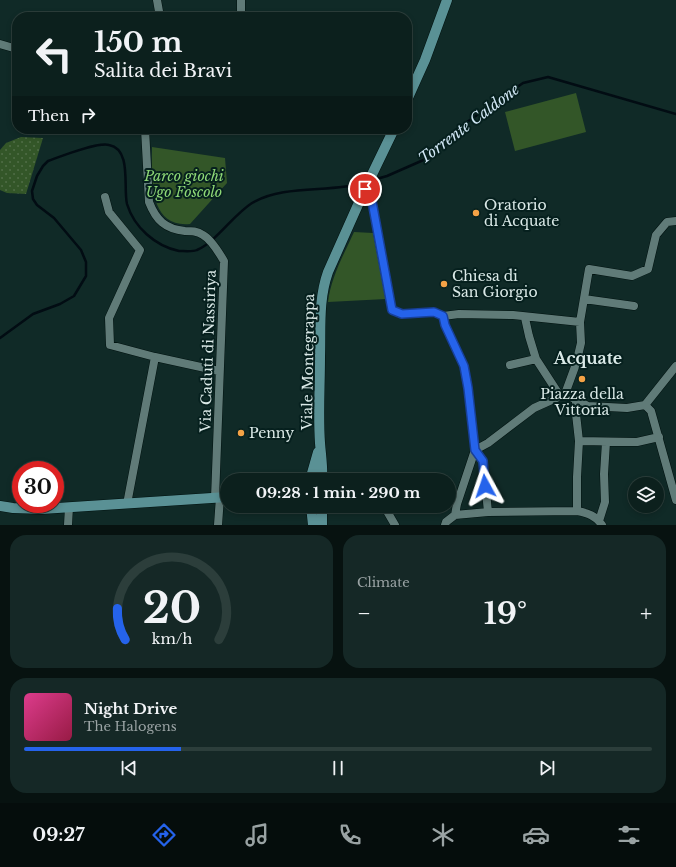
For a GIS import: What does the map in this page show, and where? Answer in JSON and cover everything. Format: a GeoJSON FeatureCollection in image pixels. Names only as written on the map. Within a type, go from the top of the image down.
{"type":"FeatureCollection","features":[{"type":"Feature","properties":{"kind":"main road"},"geometry":{"type":"LineString","coordinates":[[412,89],[425,60],[447,0]]}},
{"type":"Feature","properties":{"kind":"main road","name":"Viale Montegrappa"},"geometry":{"type":"LineString","coordinates":[[323,473],[320,443],[321,309],[324,285],[328,272],[365,188],[392,134]]}},
{"type":"Feature","properties":{"kind":"main road","name":"Viale Montegrappa"},"geometry":{"type":"LineString","coordinates":[[312,473],[320,443]]}},
{"type":"Feature","properties":{"kind":"main road"},"geometry":{"type":"LineString","coordinates":[[0,506],[42,509],[220,497]]}},
{"type":"Feature","properties":{"kind":"main road"},"geometry":{"type":"LineString","coordinates":[[311,513],[313,525]]}},
{"type":"Feature","properties":{"kind":"main road"},"geometry":{"type":"LineString","coordinates":[[322,513],[322,525]]}},
{"type":"Feature","properties":{"kind":"street"},"geometry":{"type":"LineString","coordinates":[[157,0],[159,12]]}},
{"type":"Feature","properties":{"kind":"street"},"geometry":{"type":"LineString","coordinates":[[241,0],[241,12]]}},
{"type":"Feature","properties":{"kind":"street"},"geometry":{"type":"LineString","coordinates":[[0,44],[12,48]]}},
{"type":"Feature","properties":{"kind":"street","name":"Via Caduti di Nassiriya"},"geometry":{"type":"LineString","coordinates":[[145,134],[149,202],[153,212],[159,221],[170,229],[195,231],[204,235],[216,248],[224,261],[219,371],[221,473]]}},
{"type":"Feature","properties":{"kind":"street"},"geometry":{"type":"LineString","coordinates":[[365,188],[371,196],[392,310],[402,314],[434,312],[447,316],[459,314],[513,315],[525,318],[580,322]]}},
{"type":"Feature","properties":{"kind":"street"},"geometry":{"type":"LineString","coordinates":[[105,197],[109,212],[140,250],[109,318],[110,345],[155,357],[219,371]]}},
{"type":"Feature","properties":{"kind":"street"},"geometry":{"type":"LineString","coordinates":[[475,450],[488,444],[534,408],[563,395],[576,364],[581,343],[580,322],[589,269],[632,276],[648,269],[656,235],[667,222],[676,221]]}},
{"type":"Feature","properties":{"kind":"street"},"geometry":{"type":"LineString","coordinates":[[584,299],[634,306]]}},
{"type":"Feature","properties":{"kind":"street"},"geometry":{"type":"LineString","coordinates":[[447,316],[445,325],[464,366],[475,450],[457,504],[455,515]]}},
{"type":"Feature","properties":{"kind":"street"},"geometry":{"type":"LineString","coordinates":[[525,318],[536,359],[563,395],[588,406],[627,408],[645,405],[676,366]]}},
{"type":"Feature","properties":{"kind":"street"},"geometry":{"type":"LineString","coordinates":[[127,504],[155,357]]}},
{"type":"Feature","properties":{"kind":"street"},"geometry":{"type":"LineString","coordinates":[[510,365],[536,359]]}},
{"type":"Feature","properties":{"kind":"street"},"geometry":{"type":"LineString","coordinates":[[576,400],[579,442],[577,511]]}},
{"type":"Feature","properties":{"kind":"street"},"geometry":{"type":"LineString","coordinates":[[645,405],[651,411],[676,500]]}},
{"type":"Feature","properties":{"kind":"street"},"geometry":{"type":"LineString","coordinates":[[579,442],[637,442],[659,437]]}},
{"type":"Feature","properties":{"kind":"street"},"geometry":{"type":"LineString","coordinates":[[445,525],[446,522],[455,515],[488,512],[577,511],[589,513],[601,523],[605,502],[604,474],[606,442]]}},
{"type":"Feature","properties":{"kind":"street"},"geometry":{"type":"LineString","coordinates":[[475,450],[483,461],[488,512]]}},
{"type":"Feature","properties":{"kind":"street","name":"Via Caduti di Nassiriya"},"geometry":{"type":"LineString","coordinates":[[218,525],[220,506]]}},
{"type":"Feature","properties":{"kind":"street"},"geometry":{"type":"LineString","coordinates":[[68,507],[68,525]]}},
{"type":"Feature","properties":{"kind":"street"},"geometry":{"type":"LineString","coordinates":[[388,513],[395,525]]}},
{"type":"Feature","properties":{"kind":"green space"},"geometry":{"type":"Polygon","coordinates":[[[576,93],[586,132],[515,151],[505,112],[576,93]]]}},
{"type":"Feature","properties":{"kind":"green space"},"geometry":{"type":"Polygon","coordinates":[[[21,137],[43,138],[26,194],[7,193],[0,190],[0,150],[6,143],[21,137]]]}},
{"type":"Feature","properties":{"kind":"green space","name":"Parco giochi Ugo Foscolo"},"geometry":{"type":"Polygon","coordinates":[[[152,147],[225,158],[227,183],[190,224],[176,223],[166,218],[159,209],[155,198],[153,185],[152,147]]]}},
{"type":"Feature","properties":{"kind":"green space"},"geometry":{"type":"Polygon","coordinates":[[[354,232],[373,233],[386,299],[328,302],[335,275],[354,232]]]}},
{"type":"Feature","properties":{"kind":"waterway","name":"Torrente Caldone"},"geometry":{"type":"LineString","coordinates":[[373,180],[387,176],[428,158],[457,129],[523,83],[548,77],[676,114]]}},
{"type":"Feature","properties":{"kind":"waterway","name":"Torrente Caldone"},"geometry":{"type":"LineString","coordinates":[[0,338],[33,314],[60,304],[74,296],[86,276],[86,262],[81,250],[54,218],[37,205],[33,199],[32,191],[37,176],[48,161],[79,150],[96,146],[109,145],[116,148],[124,161],[126,197],[130,212],[140,228],[154,240],[162,245],[179,251],[193,251],[204,246],[245,208],[265,197],[292,191],[336,188],[364,183]]}},
{"type":"Feature","properties":{"kind":"place","name":"Oratorio di Acquate"},"geometry":{"type":"Point","coordinates":[476,213]}},
{"type":"Feature","properties":{"kind":"place","name":"Chiesa di San Giorgio"},"geometry":{"type":"Point","coordinates":[444,284]}},
{"type":"Feature","properties":{"kind":"place","name":"Piazza della Vittoria"},"geometry":{"type":"Point","coordinates":[582,379]}},
{"type":"Feature","properties":{"kind":"place","name":"Penny"},"geometry":{"type":"Point","coordinates":[241,433]}},
{"type":"Feature","properties":{"kind":"district","name":"Acquate"},"geometry":{"type":"Point","coordinates":[588,358]}},
{"type":"Feature","properties":{"kind":"route"},"geometry":{"type":"LineString","coordinates":[[365,189],[371,196],[392,310],[402,314],[434,312],[443,316],[445,325],[464,366],[475,450],[483,461],[485,486]]}}]}
